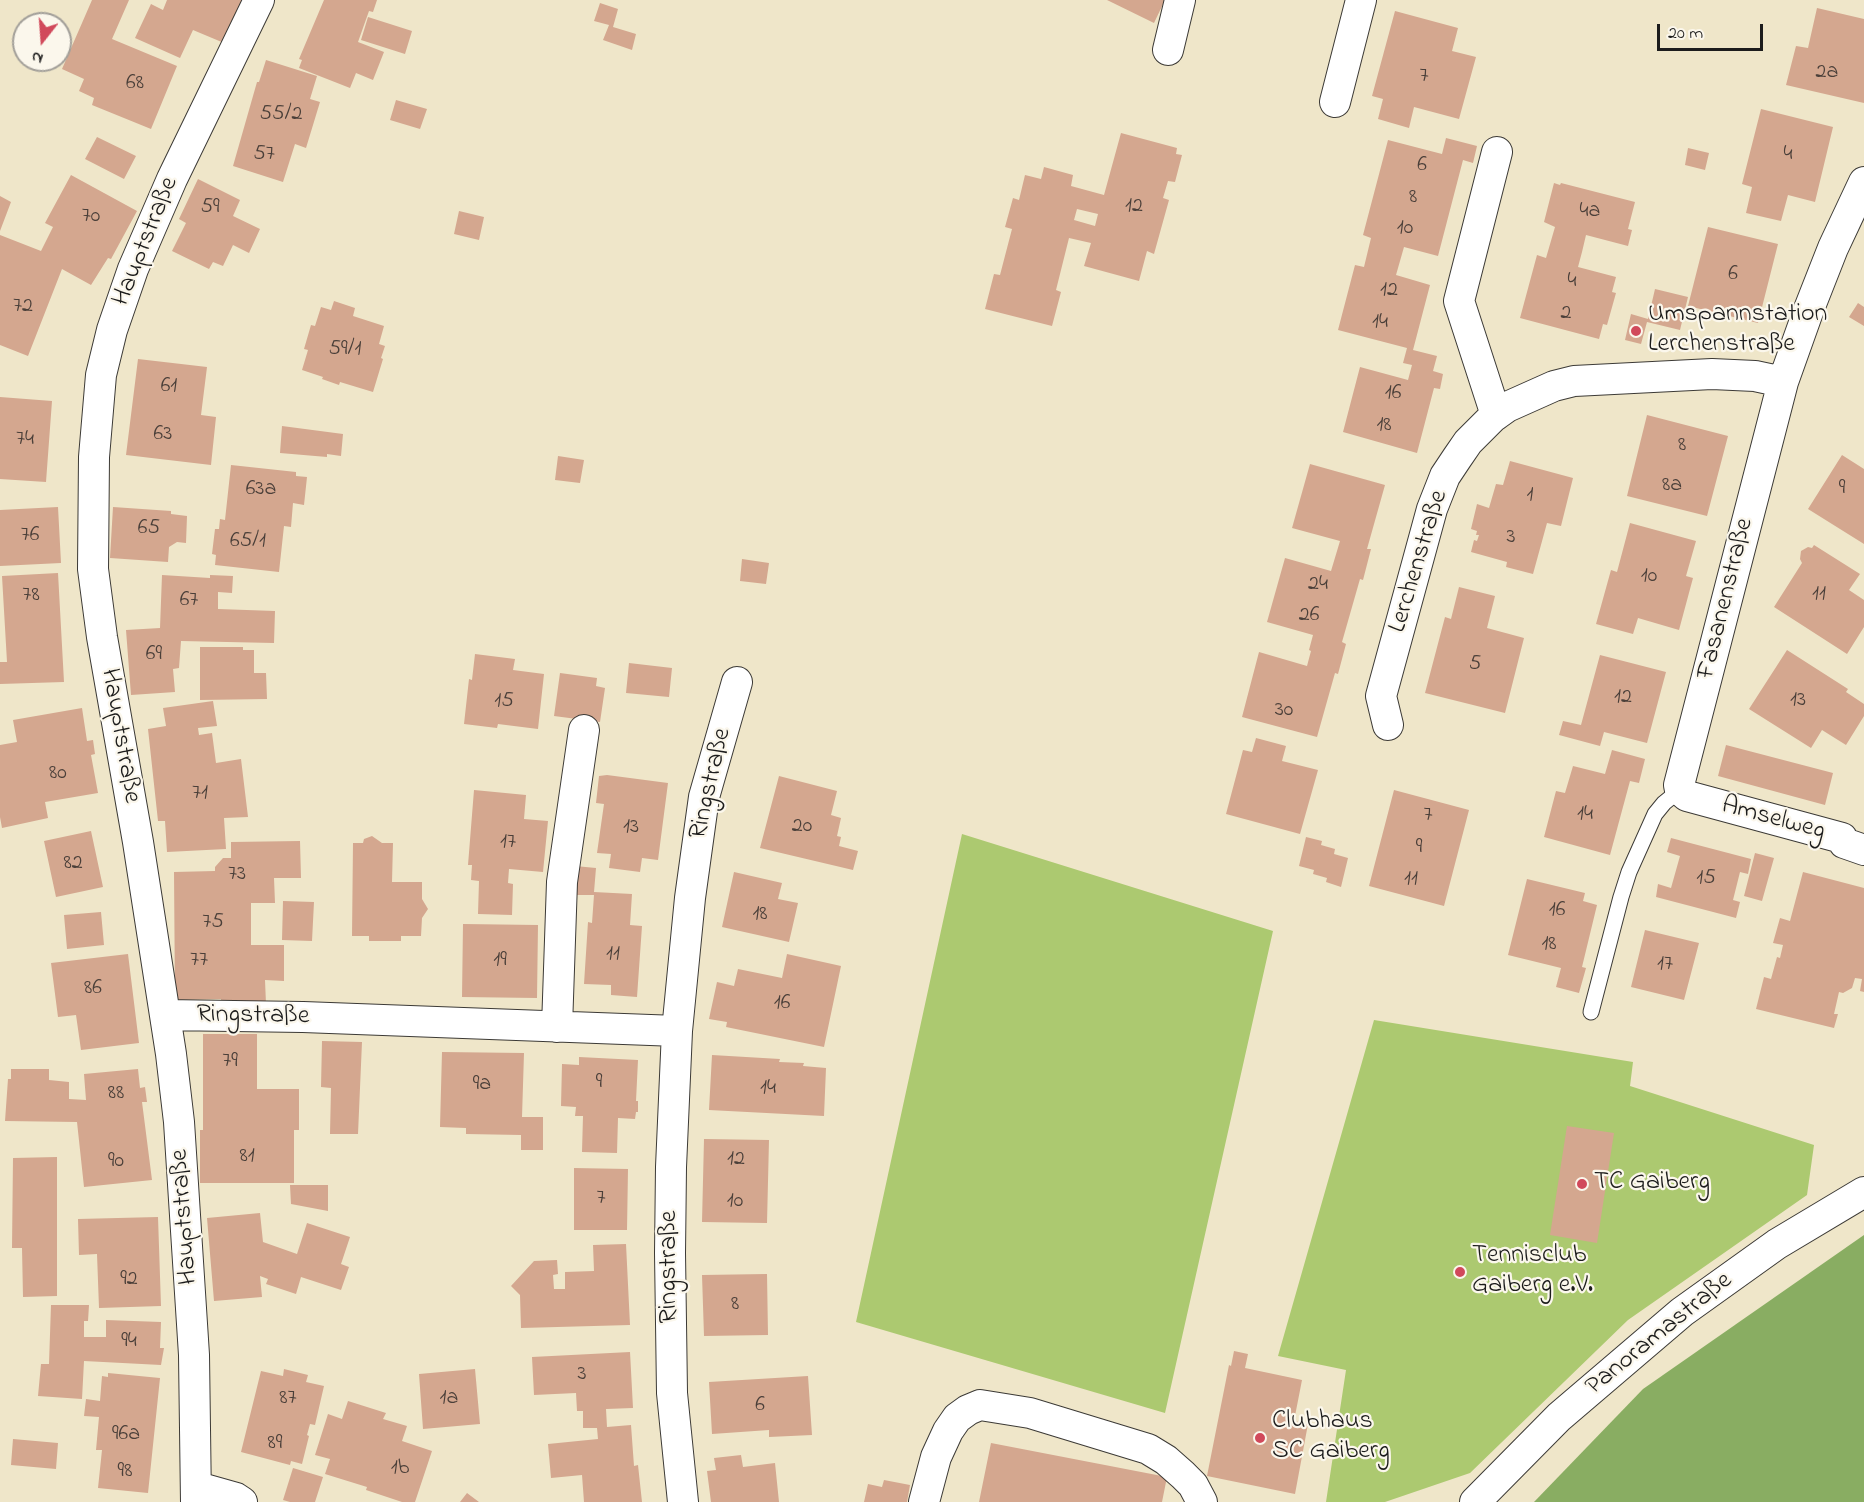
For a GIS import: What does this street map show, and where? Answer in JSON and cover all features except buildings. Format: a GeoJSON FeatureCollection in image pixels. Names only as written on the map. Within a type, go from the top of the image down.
{"type":"FeatureCollection","features":[{"type":"Feature","properties":{"kind":"street","name":"Hauptstraße"},"geometry":{"type":"LineString","coordinates":[[197,1495],[194,1355],[179,1122],[138,842],[102,637],[93,569],[93,491],[101,375],[133,269],[171,179],[259,0]]}},
{"type":"Feature","properties":{"kind":"street"},"geometry":{"type":"LineString","coordinates":[[1168,50],[1180,0]]}},
{"type":"Feature","properties":{"kind":"street"},"geometry":{"type":"LineString","coordinates":[[1335,102],[1361,0]]}},
{"type":"Feature","properties":{"kind":"street"},"geometry":{"type":"LineString","coordinates":[[1496,415],[1459,301],[1497,152]]}},
{"type":"Feature","properties":{"kind":"street","name":"Fasanenstraße"},"geometry":{"type":"LineString","coordinates":[[1680,790],[1681,777],[1783,382],[1833,248],[1864,182]]}},
{"type":"Feature","properties":{"kind":"street","name":"Lerchenstraße"},"geometry":{"type":"LineString","coordinates":[[1388,725],[1381,696],[1432,509],[1445,476],[1457,458],[1474,435],[1496,415],[1507,407],[1554,386],[1574,381],[1712,374],[1755,376],[1783,382]]}},
{"type":"Feature","properties":{"kind":"street","name":"Ringstraße"},"geometry":{"type":"LineString","coordinates":[[683,1502],[672,1393],[670,1253],[677,1031],[690,898],[704,797],[737,682]]}},
{"type":"Feature","properties":{"kind":"street"},"geometry":{"type":"LineString","coordinates":[[557,1027],[562,882],[584,730]]}},
{"type":"Feature","properties":{"kind":"street","name":"Amselweg"},"geometry":{"type":"LineString","coordinates":[[1680,790],[1683,794],[1706,802],[1842,838],[1844,843],[1864,850]]}},
{"type":"Feature","properties":{"kind":"street","name":"Ringstraße"},"geometry":{"type":"LineString","coordinates":[[165,1015],[303,1017],[677,1031]]}},
{"type":"Feature","properties":{"kind":"street","name":"Panoramastraße"},"geometry":{"type":"LineString","coordinates":[[1475,1502],[1559,1417],[1682,1312],[1777,1244],[1864,1192]]}},
{"type":"Feature","properties":{"kind":"street"},"geometry":{"type":"LineString","coordinates":[[924,1502],[936,1457],[948,1431],[957,1418],[968,1410],[980,1406],[1030,1413],[1148,1449],[1166,1460],[1183,1475],[1193,1485],[1202,1502]]}},
{"type":"Feature","properties":{"kind":"street"},"geometry":{"type":"LineString","coordinates":[[197,1495],[236,1498],[242,1502]]}},
{"type":"Feature","properties":{"kind":"street"},"geometry":{"type":"LineString","coordinates":[[1450,1502],[1468,1502]]}},
{"type":"Feature","properties":{"kind":"lane"},"geometry":{"type":"LineString","coordinates":[[1591,1012],[1629,872],[1655,814],[1680,790]]}},
{"type":"Feature","properties":{"kind":"green space"},"geometry":{"type":"Polygon","coordinates":[[[962,834],[1273,931],[1165,1413],[856,1322],[962,834]]]}},
{"type":"Feature","properties":{"kind":"green space","name":"Tennisclub Gaiberg e.V."},"geometry":{"type":"Polygon","coordinates":[[[1374,1020],[1633,1062],[1630,1086],[1814,1145],[1807,1195],[1628,1320],[1470,1473],[1385,1502],[1326,1502],[1346,1370],[1278,1356],[1374,1020]]]}},
{"type":"Feature","properties":{"kind":"green space"},"geometry":{"type":"Polygon","coordinates":[[[1864,1235],[1864,1502],[1534,1502],[1643,1389],[1864,1235]]]}},
{"type":"Feature","properties":{"kind":"place","name":"Umspannstation Lerchenstraße"},"geometry":{"type":"Point","coordinates":[1636,331]}},
{"type":"Feature","properties":{"kind":"place","name":"TC Gaiberg"},"geometry":{"type":"Point","coordinates":[1582,1184]}},
{"type":"Feature","properties":{"kind":"place","name":"Tennisclub Gaiberg e.V."},"geometry":{"type":"Point","coordinates":[1460,1272]}},
{"type":"Feature","properties":{"kind":"place","name":"Clubhaus SC Gaiberg"},"geometry":{"type":"Point","coordinates":[1260,1438]}}]}
